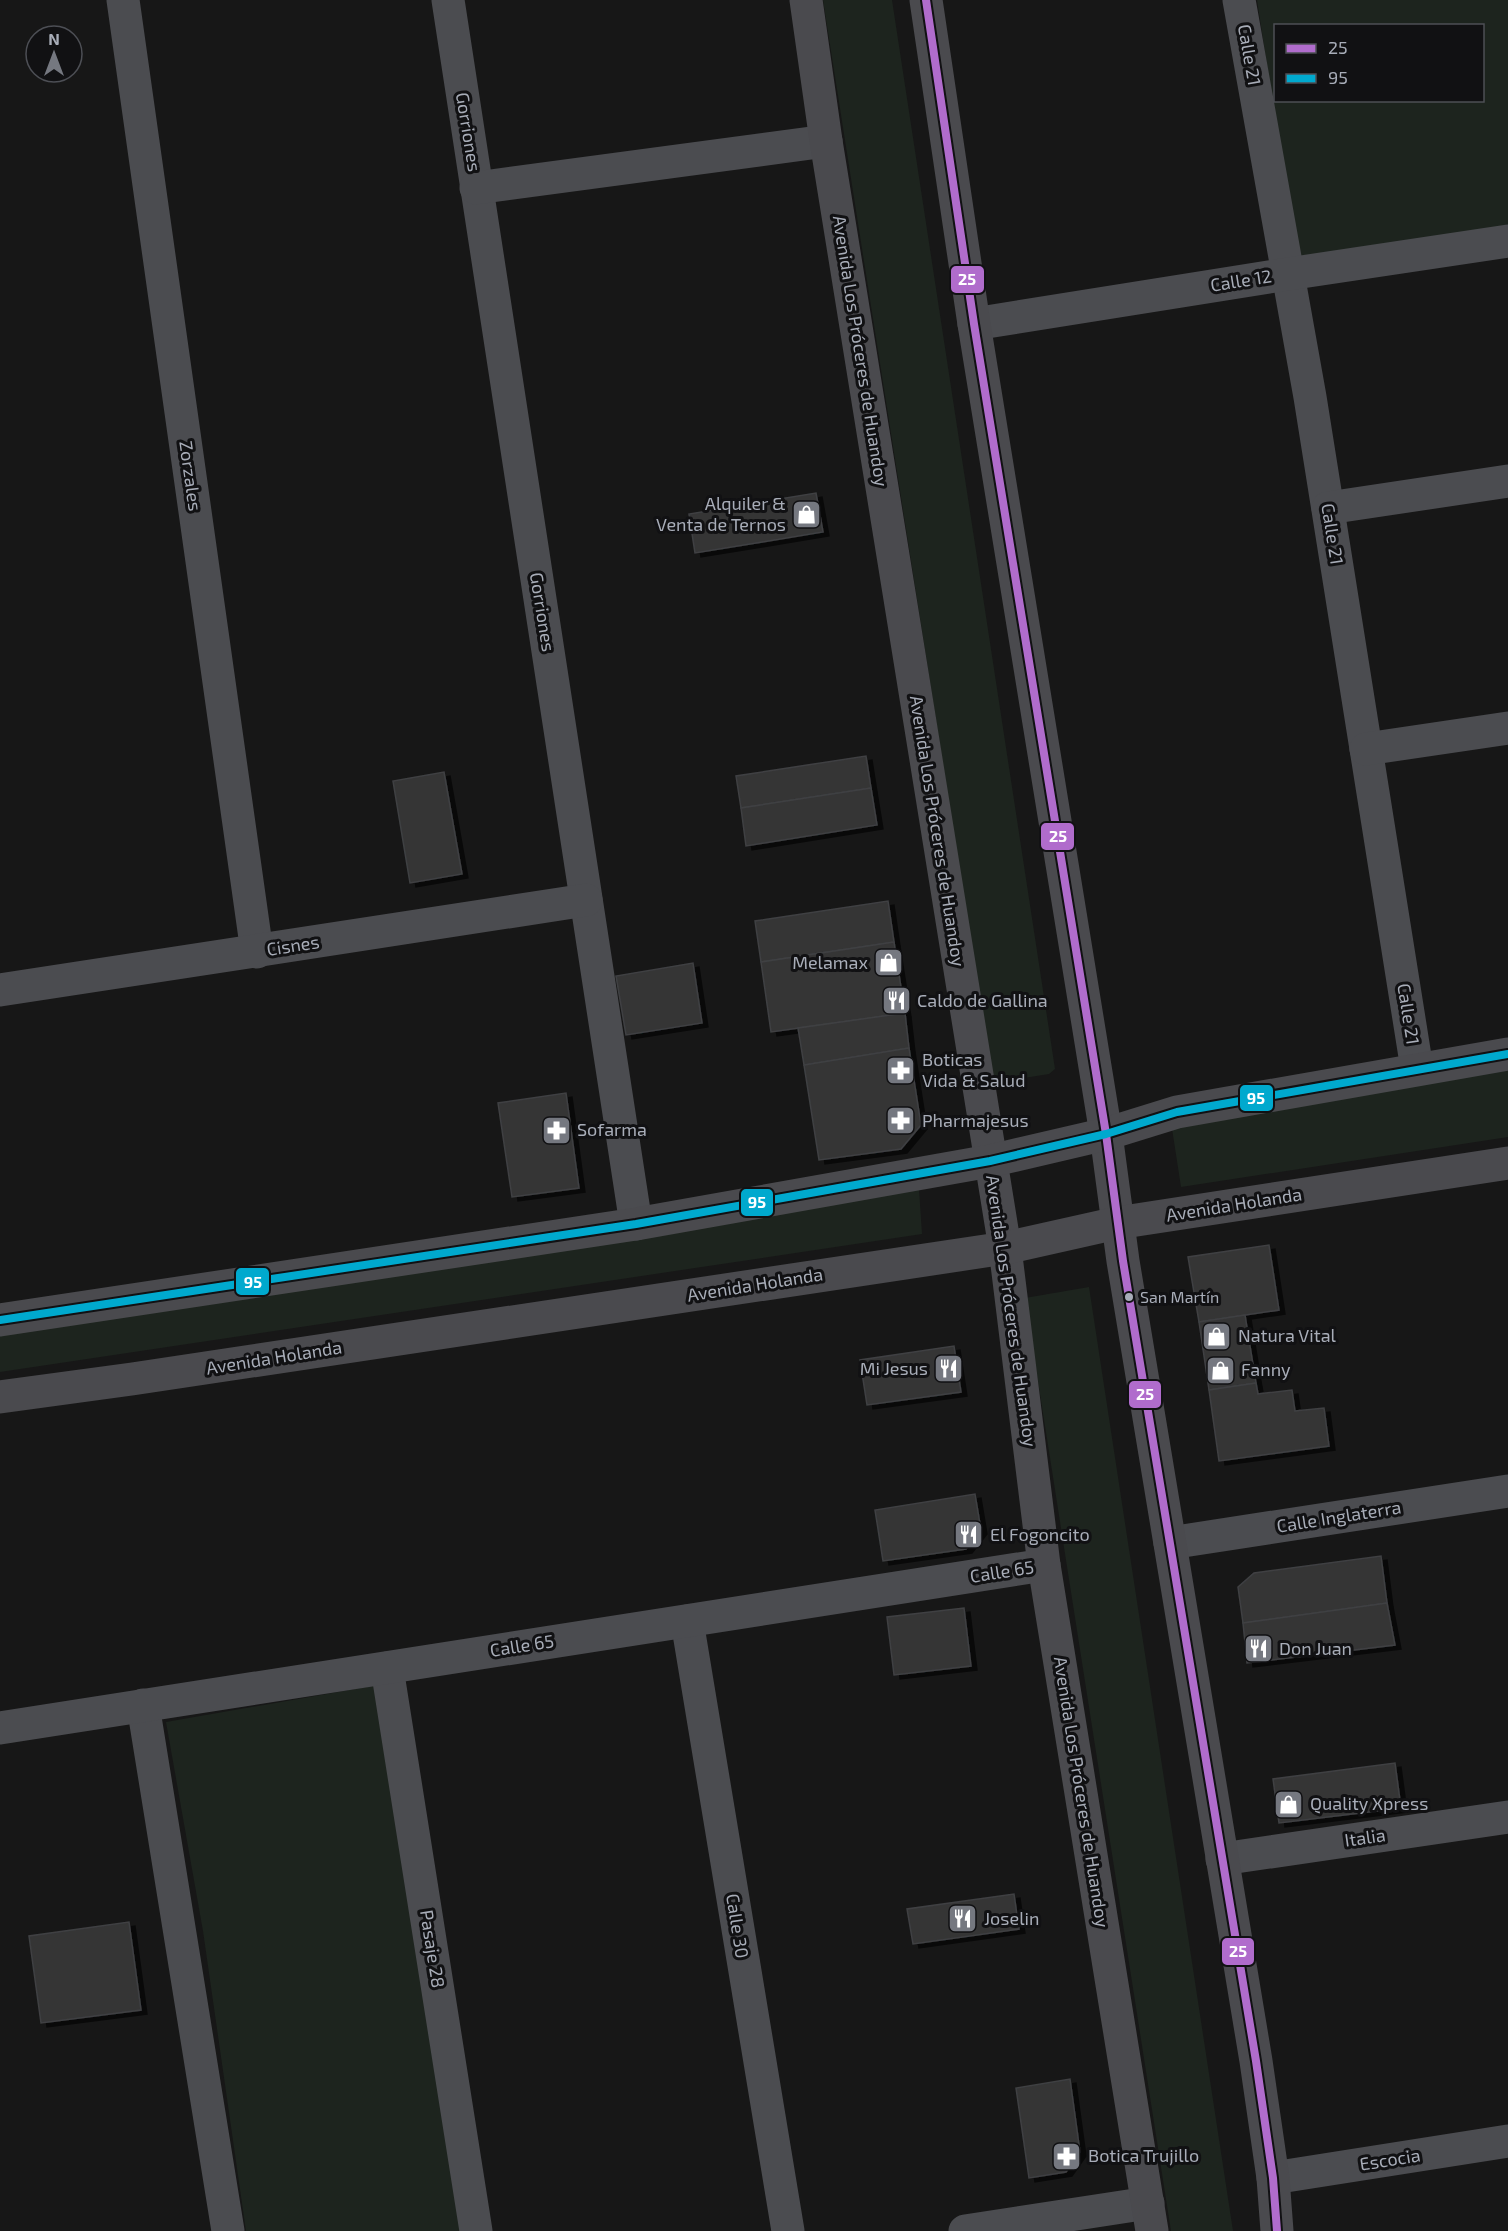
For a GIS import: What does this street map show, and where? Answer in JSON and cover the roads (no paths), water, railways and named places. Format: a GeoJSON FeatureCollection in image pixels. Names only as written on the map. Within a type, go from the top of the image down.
{"type":"FeatureCollection","features":[{"type":"Feature","properties":{"kind":"main road","name":"Avenida Los Próceres de Huandoy"},"geometry":{"type":"LineString","coordinates":[[806,0],[826,141],[1005,1248],[1044,1565],[1150,2217]]}},
{"type":"Feature","properties":{"kind":"main road"},"geometry":{"type":"LineString","coordinates":[[926,0],[975,324],[1106,1134],[1117,1223],[1273,2178],[1277,2231]]}},
{"type":"Feature","properties":{"kind":"main road"},"geometry":{"type":"LineString","coordinates":[[0,1320],[636,1224],[990,1161],[1106,1134],[1177,1112],[1508,1054]]}},
{"type":"Feature","properties":{"kind":"main road","name":"Avenida Holanda"},"geometry":{"type":"LineString","coordinates":[[0,1397],[1005,1248],[1117,1223],[1508,1163]]}},
{"type":"Feature","properties":{"kind":"street","name":"Zorzales"},"geometry":{"type":"LineString","coordinates":[[123,0],[257,952]]}},
{"type":"Feature","properties":{"kind":"street","name":"Gorriones"},"geometry":{"type":"LineString","coordinates":[[448,0],[636,1224]]}},
{"type":"Feature","properties":{"kind":"street","name":"Calle 21"},"geometry":{"type":"LineString","coordinates":[[1239,0],[1328,508],[1417,1069]]}},
{"type":"Feature","properties":{"kind":"street"},"geometry":{"type":"LineString","coordinates":[[476,188],[826,141]]}},
{"type":"Feature","properties":{"kind":"street","name":"Calle 12"},"geometry":{"type":"LineString","coordinates":[[975,324],[1508,241]]}},
{"type":"Feature","properties":{"kind":"street"},"geometry":{"type":"LineString","coordinates":[[1328,508],[1508,481]]}},
{"type":"Feature","properties":{"kind":"street"},"geometry":{"type":"LineString","coordinates":[[1366,749],[1508,728]]}},
{"type":"Feature","properties":{"kind":"street","name":"Cisnes"},"geometry":{"type":"LineString","coordinates":[[0,990],[586,900]]}},
{"type":"Feature","properties":{"kind":"street","name":"Calle Inglaterra"},"geometry":{"type":"LineString","coordinates":[[1170,1543],[1508,1491]]}},
{"type":"Feature","properties":{"kind":"street","name":"Calle 65"},"geometry":{"type":"LineString","coordinates":[[0,1728],[1044,1565]]}},
{"type":"Feature","properties":{"kind":"street","name":"Calle 30"},"geometry":{"type":"LineString","coordinates":[[687,1621],[788,2231]]}},
{"type":"Feature","properties":{"kind":"street","name":"Pasaje 28"},"geometry":{"type":"LineString","coordinates":[[387,1668],[476,2231]]}},
{"type":"Feature","properties":{"kind":"street"},"geometry":{"type":"LineString","coordinates":[[143,1706],[228,2231]]}},
{"type":"Feature","properties":{"kind":"street","name":"Italia"},"geometry":{"type":"LineString","coordinates":[[1222,1859],[1508,1817]]}},
{"type":"Feature","properties":{"kind":"street","name":"Escocia"},"geometry":{"type":"LineString","coordinates":[[1273,2178],[1508,2141]]}},
{"type":"Feature","properties":{"kind":"street"},"geometry":{"type":"LineString","coordinates":[[965,2231],[1150,2217]]}},
{"type":"Feature","properties":{"kind":"place","name":"Alquiler & Venta de Ternos"},"geometry":{"type":"Point","coordinates":[807,514]}},
{"type":"Feature","properties":{"kind":"place","name":"Melamax"},"geometry":{"type":"Point","coordinates":[889,963]}},
{"type":"Feature","properties":{"kind":"place","name":"Caldo de Gallina"},"geometry":{"type":"Point","coordinates":[896,1001]}},
{"type":"Feature","properties":{"kind":"place","name":"Boticas Vida & Salud"},"geometry":{"type":"Point","coordinates":[901,1070]}},
{"type":"Feature","properties":{"kind":"place","name":"Pharmajesus"},"geometry":{"type":"Point","coordinates":[901,1121]}},
{"type":"Feature","properties":{"kind":"place","name":"Sofarma"},"geometry":{"type":"Point","coordinates":[556,1130]}},
{"type":"Feature","properties":{"kind":"place","name":"San Martín"},"geometry":{"type":"Point","coordinates":[1129,1297]}},
{"type":"Feature","properties":{"kind":"place","name":"Natura Vital"},"geometry":{"type":"Point","coordinates":[1217,1336]}},
{"type":"Feature","properties":{"kind":"place","name":"Mi Jesus"},"geometry":{"type":"Point","coordinates":[949,1369]}},
{"type":"Feature","properties":{"kind":"place","name":"Fanny"},"geometry":{"type":"Point","coordinates":[1220,1370]}},
{"type":"Feature","properties":{"kind":"place","name":"El Fogoncito"},"geometry":{"type":"Point","coordinates":[969,1535]}},
{"type":"Feature","properties":{"kind":"place","name":"Don Juan"},"geometry":{"type":"Point","coordinates":[1258,1649]}},
{"type":"Feature","properties":{"kind":"place","name":"Quality Xpress"},"geometry":{"type":"Point","coordinates":[1289,1804]}},
{"type":"Feature","properties":{"kind":"place","name":"Joselin"},"geometry":{"type":"Point","coordinates":[963,1919]}},
{"type":"Feature","properties":{"kind":"place","name":"Botica Trujillo"},"geometry":{"type":"Point","coordinates":[1067,2156]}}]}
